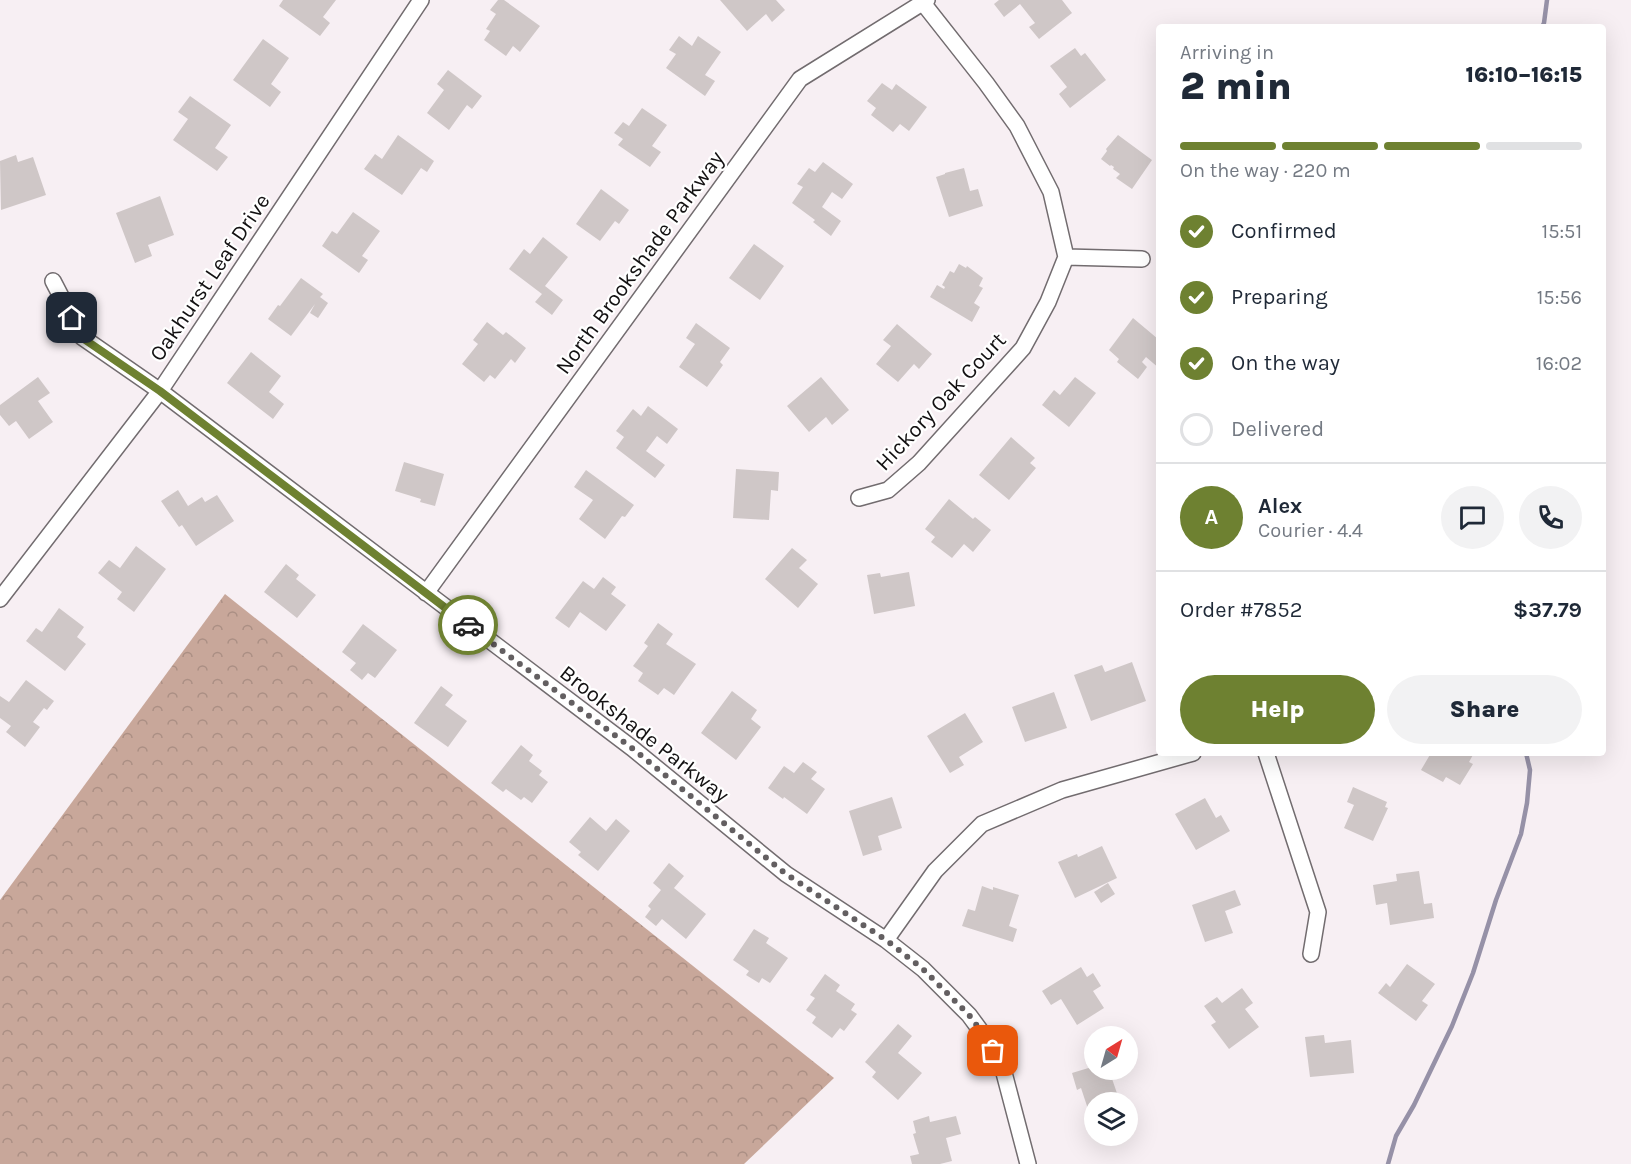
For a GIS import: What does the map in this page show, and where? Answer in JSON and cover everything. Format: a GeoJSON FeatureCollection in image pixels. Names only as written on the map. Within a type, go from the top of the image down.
{"type":"FeatureCollection","features":[{"type":"Feature","properties":{"kind":"street","name":"Oakhurst Leaf Drive"},"geometry":{"type":"LineString","coordinates":[[0,599],[160,391],[421,0]]}},
{"type":"Feature","properties":{"kind":"street"},"geometry":{"type":"LineString","coordinates":[[925,2],[1017,126],[1051,192],[1066,257],[1142,259]]}},
{"type":"Feature","properties":{"kind":"street","name":"North Brookshade Parkway"},"geometry":{"type":"LineString","coordinates":[[426,593],[800,79],[925,2]]}},
{"type":"Feature","properties":{"kind":"street","name":"Hickory Oak Court"},"geometry":{"type":"LineString","coordinates":[[859,498],[888,490],[918,463],[1023,348],[1048,302],[1066,257]]}},
{"type":"Feature","properties":{"kind":"street","name":"Brookshade Parkway"},"geometry":{"type":"LineString","coordinates":[[53,281],[81,337],[160,391],[632,748],[786,874],[886,940],[923,969],[969,1015],[1003,1069],[1029,1164]]}},
{"type":"Feature","properties":{"kind":"street"},"geometry":{"type":"LineString","coordinates":[[886,940],[935,871],[982,824],[1062,790],[1182,756]]}},
{"type":"Feature","properties":{"kind":"street"},"geometry":{"type":"LineString","coordinates":[[1267,756],[1318,912],[1311,954]]}},
{"type":"Feature","properties":{"kind":"green space"},"geometry":{"type":"Polygon","coordinates":[[[225,594],[834,1078],[744,1164],[0,1164],[0,900],[225,594]]]}},
{"type":"Feature","properties":{"kind":"building"},"geometry":{"type":"Polygon","coordinates":[[[283,0],[336,0],[323,17],[330,23],[320,36],[279,6],[283,0]]]}},
{"type":"Feature","properties":{"kind":"building"},"geometry":{"type":"Polygon","coordinates":[[[498,0],[504,0],[540,26],[520,52],[513,46],[506,56],[484,40],[490,31],[486,29],[496,14],[490,10],[498,0]]]}},
{"type":"Feature","properties":{"kind":"building"},"geometry":{"type":"Polygon","coordinates":[[[720,0],[776,0],[785,10],[772,22],[766,14],[747,31],[720,0]]]}},
{"type":"Feature","properties":{"kind":"building"},"geometry":{"type":"Polygon","coordinates":[[[999,0],[1062,0],[1072,13],[1039,39],[1029,27],[1035,23],[1020,4],[1004,17],[994,4],[999,0]]]}},
{"type":"Feature","properties":{"kind":"building"},"geometry":{"type":"Polygon","coordinates":[[[679,36],[692,46],[698,36],[721,52],[705,75],[715,81],[705,96],[666,68],[676,54],[669,50],[679,36]]]}},
{"type":"Feature","properties":{"kind":"building"},"geometry":{"type":"Polygon","coordinates":[[[263,39],[289,58],[271,84],[281,92],[270,107],[233,80],[263,39]]]}},
{"type":"Feature","properties":{"kind":"building"},"geometry":{"type":"Polygon","coordinates":[[[1075,48],[1081,56],[1085,53],[1106,80],[1070,108],[1059,94],[1067,87],[1050,66],[1075,48]]]}},
{"type":"Feature","properties":{"kind":"building"},"geometry":{"type":"Polygon","coordinates":[[[448,70],[482,96],[472,109],[467,105],[449,130],[427,113],[444,90],[437,84],[448,70]]]}},
{"type":"Feature","properties":{"kind":"building"},"geometry":{"type":"Polygon","coordinates":[[[882,83],[892,90],[896,84],[927,107],[909,131],[900,124],[893,132],[871,115],[876,108],[867,101],[882,83]]]}},
{"type":"Feature","properties":{"kind":"building"},"geometry":{"type":"Polygon","coordinates":[[[190,96],[231,125],[215,148],[228,157],[217,171],[173,140],[188,119],[178,112],[190,96]]]}},
{"type":"Feature","properties":{"kind":"building"},"geometry":{"type":"Polygon","coordinates":[[[642,108],[667,125],[652,146],[661,152],[650,167],[618,145],[623,139],[614,133],[623,122],[629,126],[642,108]]]}},
{"type":"Feature","properties":{"kind":"building"},"geometry":{"type":"Polygon","coordinates":[[[398,135],[434,161],[427,172],[421,168],[402,195],[364,169],[375,154],[382,159],[398,135]]]}},
{"type":"Feature","properties":{"kind":"building"},"geometry":{"type":"Polygon","coordinates":[[[1118,135],[1152,160],[1132,189],[1116,178],[1120,174],[1113,169],[1114,167],[1101,159],[1118,135]]]}},
{"type":"Feature","properties":{"kind":"building"},"geometry":{"type":"Polygon","coordinates":[[[16,155],[18,162],[33,157],[46,195],[1,210],[0,161],[16,155]]]}},
{"type":"Feature","properties":{"kind":"building"},"geometry":{"type":"Polygon","coordinates":[[[823,162],[853,184],[842,199],[832,192],[822,207],[841,221],[831,236],[813,222],[815,220],[792,203],[803,187],[797,184],[809,168],[815,172],[823,162]]]}},
{"type":"Feature","properties":{"kind":"building"},"geometry":{"type":"Polygon","coordinates":[[[964,168],[970,191],[978,189],[983,206],[949,217],[936,177],[964,168]]]}},
{"type":"Feature","properties":{"kind":"building"},"geometry":{"type":"Polygon","coordinates":[[[601,189],[629,210],[619,224],[615,221],[600,241],[576,224],[601,189]]]}},
{"type":"Feature","properties":{"kind":"building"},"geometry":{"type":"Polygon","coordinates":[[[160,196],[174,235],[148,245],[152,256],[135,263],[116,213],[160,196]]]}},
{"type":"Feature","properties":{"kind":"building"},"geometry":{"type":"Polygon","coordinates":[[[353,212],[380,231],[362,256],[368,260],[359,273],[322,246],[332,231],[337,234],[353,212]]]}},
{"type":"Feature","properties":{"kind":"building"},"geometry":{"type":"Polygon","coordinates":[[[543,237],[568,257],[545,286],[563,300],[552,315],[535,302],[542,294],[509,269],[524,249],[530,254],[543,237]]]}},
{"type":"Feature","properties":{"kind":"building"},"geometry":{"type":"Polygon","coordinates":[[[754,244],[784,266],[760,300],[729,278],[754,244]]]}},
{"type":"Feature","properties":{"kind":"building"},"geometry":{"type":"Polygon","coordinates":[[[959,264],[966,268],[967,266],[983,278],[979,286],[983,288],[974,303],[980,307],[972,322],[930,297],[937,285],[944,289],[942,285],[950,271],[954,273],[959,264]]]}},
{"type":"Feature","properties":{"kind":"building"},"geometry":{"type":"Polygon","coordinates":[[[301,278],[323,294],[320,297],[328,303],[318,318],[310,313],[315,304],[291,336],[268,319],[301,278]]]}},
{"type":"Feature","properties":{"kind":"building"},"geometry":{"type":"Polygon","coordinates":[[[1133,318],[1156,337],[1156,366],[1146,357],[1142,362],[1147,367],[1138,379],[1117,362],[1119,359],[1109,350],[1133,318]]]}},
{"type":"Feature","properties":{"kind":"building"},"geometry":{"type":"Polygon","coordinates":[[[487,322],[503,335],[506,332],[526,348],[515,363],[511,359],[495,379],[490,375],[484,382],[462,364],[478,344],[473,340],[487,322]]]}},
{"type":"Feature","properties":{"kind":"building"},"geometry":{"type":"Polygon","coordinates":[[[696,323],[730,348],[720,362],[723,365],[707,387],[679,367],[695,344],[686,338],[696,323]]]}},
{"type":"Feature","properties":{"kind":"building"},"geometry":{"type":"Polygon","coordinates":[[[897,324],[932,354],[919,369],[914,364],[898,382],[876,364],[891,346],[883,340],[897,324]]]}},
{"type":"Feature","properties":{"kind":"building"},"geometry":{"type":"Polygon","coordinates":[[[251,352],[281,376],[269,392],[284,404],[273,419],[227,383],[251,352]]]}},
{"type":"Feature","properties":{"kind":"building"},"geometry":{"type":"Polygon","coordinates":[[[38,377],[50,393],[38,401],[53,422],[29,439],[16,421],[9,426],[0,415],[0,405],[38,377]]]}},
{"type":"Feature","properties":{"kind":"building"},"geometry":{"type":"Polygon","coordinates":[[[821,377],[849,410],[832,425],[826,417],[809,432],[787,406],[821,377]]]}},
{"type":"Feature","properties":{"kind":"building"},"geometry":{"type":"Polygon","coordinates":[[[1075,377],[1096,393],[1069,427],[1042,405],[1054,390],[1060,395],[1075,377]]]}},
{"type":"Feature","properties":{"kind":"building"},"geometry":{"type":"Polygon","coordinates":[[[648,406],[678,429],[667,444],[657,436],[646,451],[665,465],[655,478],[616,448],[624,437],[616,431],[633,409],[641,416],[648,406]]]}},
{"type":"Feature","properties":{"kind":"building"},"geometry":{"type":"Polygon","coordinates":[[[1011,437],[1035,458],[1030,463],[1036,468],[1009,500],[979,475],[1011,437]]]}},
{"type":"Feature","properties":{"kind":"building"},"geometry":{"type":"Polygon","coordinates":[[[404,462],[444,474],[435,506],[395,491],[404,462]]]}},
{"type":"Feature","properties":{"kind":"building"},"geometry":{"type":"Polygon","coordinates":[[[736,469],[779,472],[778,491],[771,490],[769,520],[733,518],[736,469]]]}},
{"type":"Feature","properties":{"kind":"building"},"geometry":{"type":"Polygon","coordinates":[[[586,470],[634,505],[625,517],[622,516],[605,539],[579,519],[593,500],[574,487],[586,470]]]}},
{"type":"Feature","properties":{"kind":"building"},"geometry":{"type":"Polygon","coordinates":[[[178,490],[188,506],[202,497],[205,502],[217,495],[234,521],[196,546],[182,525],[179,527],[161,501],[178,490]]]}},
{"type":"Feature","properties":{"kind":"building"},"geometry":{"type":"Polygon","coordinates":[[[949,499],[973,519],[975,517],[991,530],[973,552],[964,544],[952,558],[931,542],[935,537],[925,529],[949,499]]]}},
{"type":"Feature","properties":{"kind":"building"},"geometry":{"type":"Polygon","coordinates":[[[136,546],[166,569],[134,612],[117,599],[122,592],[98,573],[109,560],[120,568],[136,546]]]}},
{"type":"Feature","properties":{"kind":"building"},"geometry":{"type":"Polygon","coordinates":[[[792,548],[807,560],[799,568],[818,584],[798,608],[765,579],[792,548]]]}},
{"type":"Feature","properties":{"kind":"building"},"geometry":{"type":"Polygon","coordinates":[[[286,564],[299,575],[296,579],[316,595],[297,618],[264,592],[286,564]]]}},
{"type":"Feature","properties":{"kind":"building"},"geometry":{"type":"Polygon","coordinates":[[[909,572],[915,606],[874,614],[867,575],[880,573],[881,577],[909,572]]]}},
{"type":"Feature","properties":{"kind":"building"},"geometry":{"type":"Polygon","coordinates":[[[603,577],[616,587],[611,594],[626,605],[606,631],[580,612],[569,628],[555,618],[583,581],[594,589],[603,577]]]}},
{"type":"Feature","properties":{"kind":"building"},"geometry":{"type":"Polygon","coordinates":[[[59,608],[84,627],[77,637],[86,644],[65,671],[26,641],[36,628],[42,632],[59,608]]]}},
{"type":"Feature","properties":{"kind":"building"},"geometry":{"type":"Polygon","coordinates":[[[658,623],[673,634],[666,644],[696,664],[674,695],[664,688],[658,695],[638,681],[643,673],[633,666],[648,646],[644,643],[658,623]]]}},
{"type":"Feature","properties":{"kind":"building"},"geometry":{"type":"Polygon","coordinates":[[[363,624],[397,650],[375,678],[368,673],[362,680],[350,670],[356,663],[342,652],[363,624]]]}},
{"type":"Feature","properties":{"kind":"building"},"geometry":{"type":"Polygon","coordinates":[[[1132,662],[1146,701],[1091,721],[1074,675],[1102,665],[1105,672],[1132,662]]]}},
{"type":"Feature","properties":{"kind":"building"},"geometry":{"type":"Polygon","coordinates":[[[26,680],[54,701],[47,710],[44,708],[33,722],[40,727],[25,747],[6,732],[11,726],[0,718],[0,696],[9,702],[26,680]]]}},
{"type":"Feature","properties":{"kind":"building"},"geometry":{"type":"Polygon","coordinates":[[[441,686],[453,695],[445,705],[467,721],[448,747],[414,723],[441,686]]]}},
{"type":"Feature","properties":{"kind":"building"},"geometry":{"type":"Polygon","coordinates":[[[732,691],[757,710],[751,719],[761,727],[736,760],[701,733],[732,691]]]}},
{"type":"Feature","properties":{"kind":"building"},"geometry":{"type":"Polygon","coordinates":[[[1054,692],[1067,728],[1025,742],[1012,707],[1054,692]]]}},
{"type":"Feature","properties":{"kind":"building"},"geometry":{"type":"Polygon","coordinates":[[[965,713],[983,742],[959,757],[964,765],[950,773],[927,736],[965,713]]]}},
{"type":"Feature","properties":{"kind":"building"},"geometry":{"type":"Polygon","coordinates":[[[521,745],[533,755],[529,761],[542,771],[539,775],[548,782],[532,803],[524,797],[521,800],[506,789],[503,792],[491,783],[521,745]]]}},
{"type":"Feature","properties":{"kind":"building"},"geometry":{"type":"Polygon","coordinates":[[[1429,756],[1472,756],[1469,762],[1473,764],[1460,785],[1446,777],[1443,782],[1421,770],[1429,756]]]}},
{"type":"Feature","properties":{"kind":"building"},"geometry":{"type":"Polygon","coordinates":[[[803,762],[817,772],[811,779],[825,789],[807,814],[768,788],[784,766],[794,773],[803,762]]]}},
{"type":"Feature","properties":{"kind":"building"},"geometry":{"type":"Polygon","coordinates":[[[1353,787],[1387,802],[1385,807],[1388,808],[1373,841],[1344,828],[1354,805],[1347,802],[1353,787]]]}},
{"type":"Feature","properties":{"kind":"building"},"geometry":{"type":"Polygon","coordinates":[[[892,797],[902,828],[878,836],[882,850],[863,856],[849,811],[892,797]]]}},
{"type":"Feature","properties":{"kind":"building"},"geometry":{"type":"Polygon","coordinates":[[[1205,798],[1216,818],[1221,815],[1230,831],[1196,850],[1175,814],[1205,798]]]}},
{"type":"Feature","properties":{"kind":"building"},"geometry":{"type":"Polygon","coordinates":[[[590,817],[606,831],[616,819],[630,831],[598,871],[578,855],[581,852],[569,842],[590,817]]]}},
{"type":"Feature","properties":{"kind":"building"},"geometry":{"type":"Polygon","coordinates":[[[1102,846],[1117,878],[1075,898],[1058,862],[1077,854],[1078,857],[1102,846]]]}},
{"type":"Feature","properties":{"kind":"building"},"geometry":{"type":"Polygon","coordinates":[[[669,863],[684,876],[674,888],[706,914],[686,939],[662,919],[656,926],[645,917],[651,909],[648,906],[661,890],[653,883],[669,863]]]}},
{"type":"Feature","properties":{"kind":"building"},"geometry":{"type":"Polygon","coordinates":[[[1419,871],[1424,904],[1432,903],[1434,918],[1390,925],[1387,903],[1376,905],[1373,885],[1397,881],[1396,874],[1419,871]]]}},
{"type":"Feature","properties":{"kind":"building"},"geometry":{"type":"Polygon","coordinates":[[[1108,883],[1115,894],[1101,903],[1094,892],[1108,883]]]}},
{"type":"Feature","properties":{"kind":"building"},"geometry":{"type":"Polygon","coordinates":[[[982,886],[1019,895],[1009,926],[1017,929],[1013,942],[962,926],[968,909],[975,911],[982,886]]]}},
{"type":"Feature","properties":{"kind":"building"},"geometry":{"type":"Polygon","coordinates":[[[1235,890],[1241,905],[1225,911],[1233,933],[1205,942],[1192,905],[1235,890]]]}},
{"type":"Feature","properties":{"kind":"building"},"geometry":{"type":"Polygon","coordinates":[[[754,929],[769,938],[766,943],[788,958],[770,983],[762,978],[759,983],[746,975],[749,971],[733,960],[754,929]]]}},
{"type":"Feature","properties":{"kind":"building"},"geometry":{"type":"Polygon","coordinates":[[[1407,964],[1435,984],[1422,1001],[1428,1005],[1416,1021],[1378,993],[1386,983],[1390,987],[1407,964]]]}},
{"type":"Feature","properties":{"kind":"building"},"geometry":{"type":"Polygon","coordinates":[[[1081,967],[1087,977],[1093,973],[1101,986],[1093,991],[1104,1008],[1077,1025],[1061,999],[1051,1005],[1042,991],[1081,967]]]}},
{"type":"Feature","properties":{"kind":"building"},"geometry":{"type":"Polygon","coordinates":[[[825,974],[840,985],[836,991],[855,1004],[851,1010],[857,1014],[844,1031],[840,1028],[832,1038],[812,1023],[816,1017],[806,1010],[815,998],[810,995],[825,974]]]}},
{"type":"Feature","properties":{"kind":"building"},"geometry":{"type":"Polygon","coordinates":[[[1242,988],[1253,1003],[1245,1009],[1259,1027],[1229,1049],[1211,1025],[1216,1022],[1204,1006],[1217,997],[1222,1003],[1242,988]]]}},
{"type":"Feature","properties":{"kind":"building"},"geometry":{"type":"Polygon","coordinates":[[[898,1024],[912,1036],[898,1053],[922,1073],[898,1100],[872,1077],[876,1072],[865,1062],[898,1024]]]}},
{"type":"Feature","properties":{"kind":"building"},"geometry":{"type":"Polygon","coordinates":[[[1324,1035],[1325,1043],[1351,1040],[1354,1073],[1310,1077],[1305,1037],[1324,1035]]]}},
{"type":"Feature","properties":{"kind":"building"},"geometry":{"type":"Polygon","coordinates":[[[1084,1069],[1084,1080],[1112,1080],[1117,1092],[1084,1092],[1084,1097],[1081,1088],[1077,1090],[1072,1073],[1084,1069]]]}},
{"type":"Feature","properties":{"kind":"building"},"geometry":{"type":"Polygon","coordinates":[[[929,1116],[930,1122],[956,1116],[961,1134],[946,1138],[952,1161],[940,1164],[912,1164],[910,1156],[919,1154],[913,1134],[916,1133],[913,1121],[929,1116]]]}},
{"type":"Feature","properties":{"kind":"waterway"},"geometry":{"type":"LineString","coordinates":[[1544,24],[1547,0]]}},
{"type":"Feature","properties":{"kind":"waterway"},"geometry":{"type":"LineString","coordinates":[[1388,1164],[1396,1136],[1414,1105],[1452,1026],[1473,973],[1496,900],[1521,834],[1530,770],[1527,756]]}},
{"type":"Feature","properties":{"kind":"way so far"},"geometry":{"type":"LineString","coordinates":[[468,625],[632,748],[786,874],[886,940],[923,969],[969,1015],[993,1051]]}},
{"type":"Feature","properties":{"kind":"route"},"geometry":{"type":"LineString","coordinates":[[72,318],[81,337],[160,391],[468,625]]}}]}
